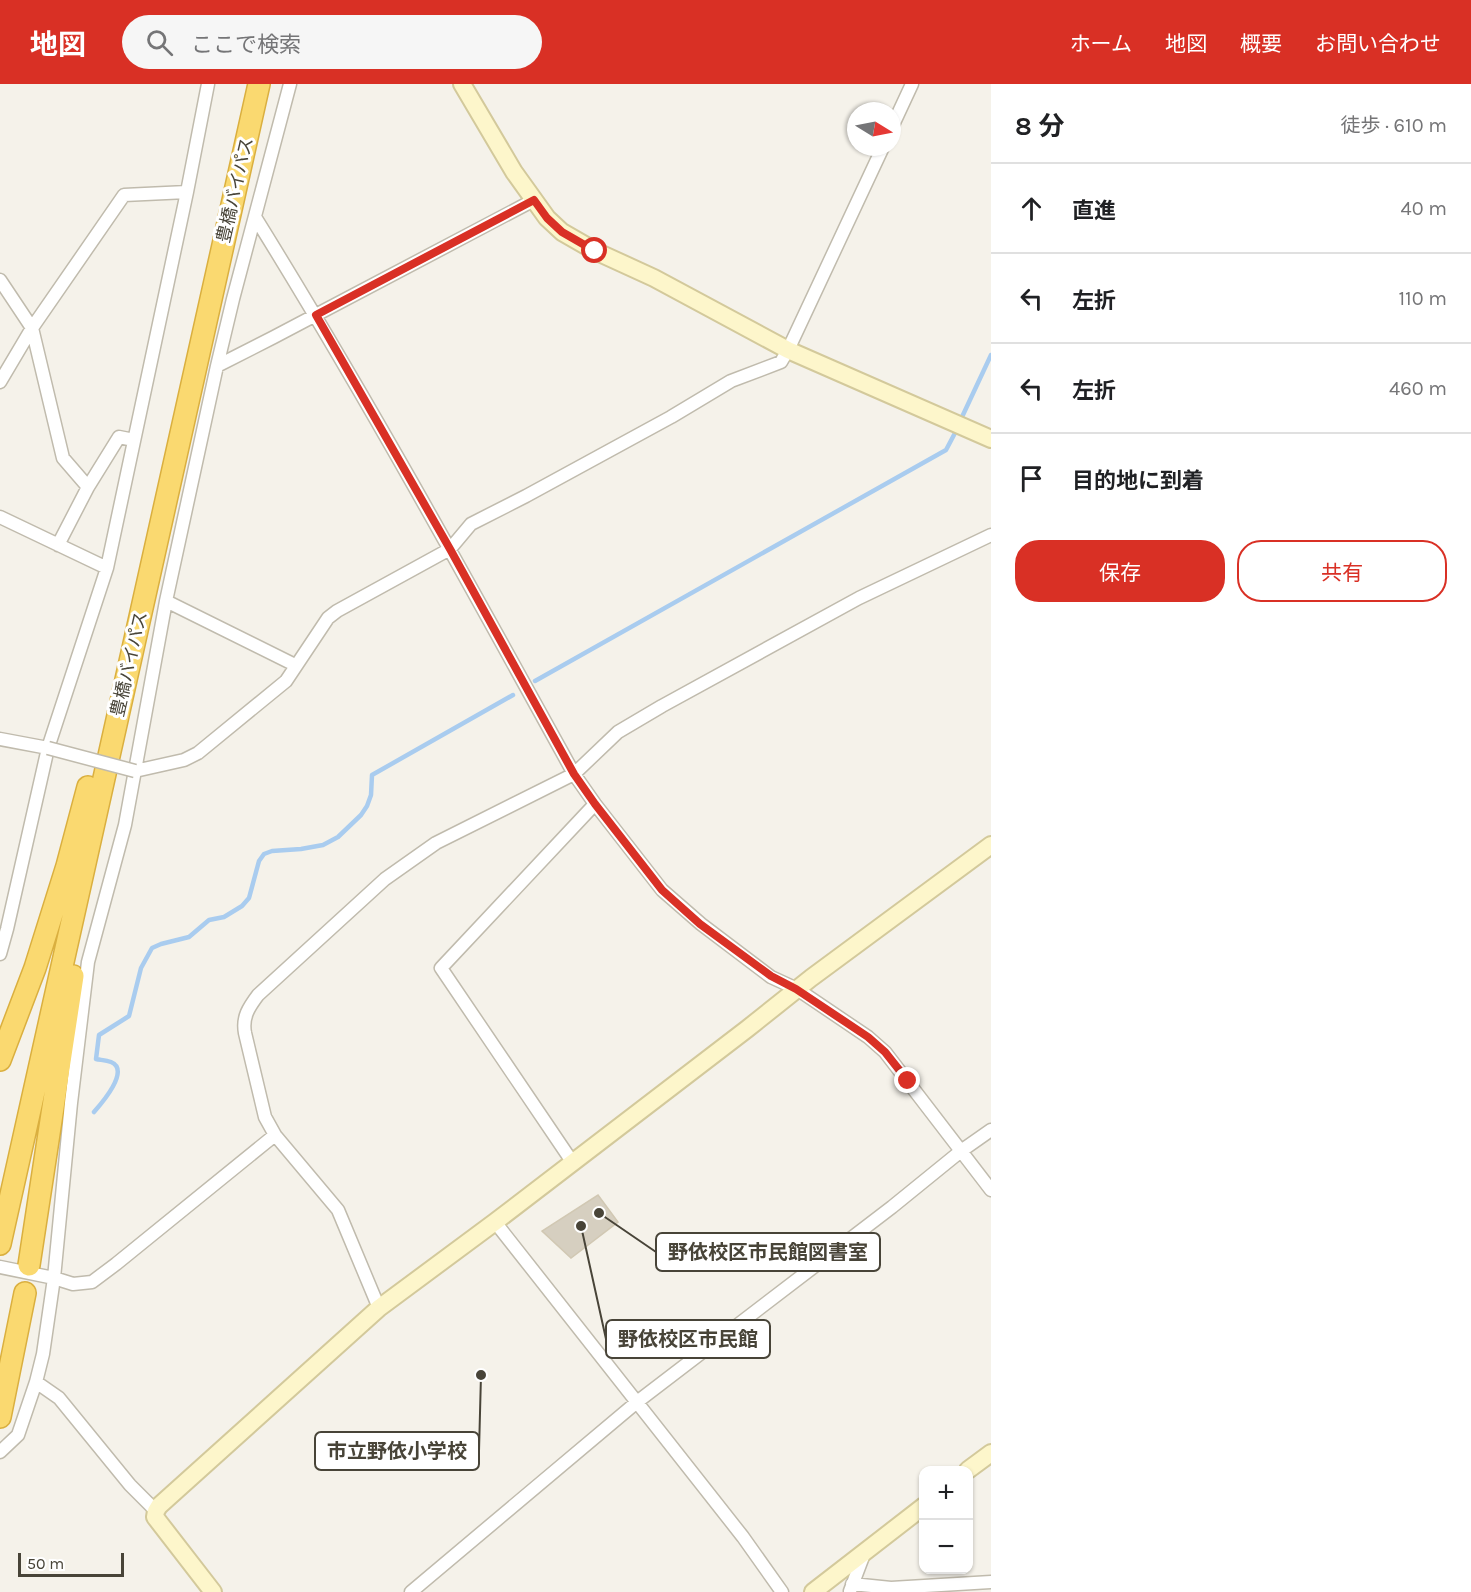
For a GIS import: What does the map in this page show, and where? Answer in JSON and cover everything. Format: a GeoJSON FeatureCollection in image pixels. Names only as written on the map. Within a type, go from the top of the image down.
{"type":"FeatureCollection","features":[{"type":"Feature","properties":{"kind":"highway","name":"豊橋バイパス"},"geometry":{"type":"LineString","coordinates":[[0,1244],[259,84]]}},
{"type":"Feature","properties":{"kind":"highway"},"geometry":{"type":"LineString","coordinates":[[0,1060],[35,968],[89,786],[116,720]]}},
{"type":"Feature","properties":{"kind":"highway"},"geometry":{"type":"LineString","coordinates":[[14,1267],[72,982],[93,827]]}},
{"type":"Feature","properties":{"kind":"highway"},"geometry":{"type":"LineString","coordinates":[[0,1417],[25,1293]]}},
{"type":"Feature","properties":{"kind":"street"},"geometry":{"type":"LineString","coordinates":[[0,954],[48,748],[107,568],[208,84]]}},
{"type":"Feature","properties":{"kind":"street"},"geometry":{"type":"LineString","coordinates":[[0,1452],[18,1435],[43,1354],[54,1278],[71,1103],[88,962],[125,825],[166,601],[232,300],[290,84]]}},
{"type":"Feature","properties":{"kind":"street"},"geometry":{"type":"LineString","coordinates":[[462,84],[514,172],[547,218],[562,232],[595,251],[654,278],[788,350],[991,438]]}},
{"type":"Feature","properties":{"kind":"street"},"geometry":{"type":"LineString","coordinates":[[901,108],[912,84]]}},
{"type":"Feature","properties":{"kind":"street"},"geometry":{"type":"LineString","coordinates":[[0,740],[48,748],[135,771],[184,760],[198,753],[286,681],[328,618],[450,549],[471,524],[650,428],[731,381],[781,362],[879,156]]}},
{"type":"Feature","properties":{"kind":"street"},"geometry":{"type":"LineString","coordinates":[[0,382],[32,328],[124,195],[187,192]]}},
{"type":"Feature","properties":{"kind":"street"},"geometry":{"type":"LineString","coordinates":[[217,366],[534,200]]}},
{"type":"Feature","properties":{"kind":"street"},"geometry":{"type":"LineString","coordinates":[[255,217],[316,315],[450,549],[574,774],[595,804],[662,890],[700,924],[753,964],[796,989],[868,1037],[885,1052],[991,1190]]}},
{"type":"Feature","properties":{"kind":"street"},"geometry":{"type":"LineString","coordinates":[[0,279],[32,328],[63,458],[88,487]]}},
{"type":"Feature","properties":{"kind":"street"},"geometry":{"type":"LineString","coordinates":[[58,545],[88,487],[120,437],[134,440]]}},
{"type":"Feature","properties":{"kind":"street"},"geometry":{"type":"LineString","coordinates":[[0,517],[107,568]]}},
{"type":"Feature","properties":{"kind":"street"},"geometry":{"type":"LineString","coordinates":[[379,1308],[338,1210],[275,1135],[265,1117],[244,1025],[247,1009],[258,995],[385,879],[436,843],[574,774],[618,732],[662,706],[859,598],[991,535]]}},
{"type":"Feature","properties":{"kind":"street"},"geometry":{"type":"LineString","coordinates":[[166,601],[296,665]]}},
{"type":"Feature","properties":{"kind":"street"},"geometry":{"type":"LineString","coordinates":[[573,1162],[441,968],[595,804]]}},
{"type":"Feature","properties":{"kind":"street"},"geometry":{"type":"LineString","coordinates":[[213,1592],[155,1517],[159,1506],[379,1308],[495,1222],[796,989],[991,845]]}},
{"type":"Feature","properties":{"kind":"street"},"geometry":{"type":"LineString","coordinates":[[411,1592],[637,1402],[991,1130]]}},
{"type":"Feature","properties":{"kind":"street"},"geometry":{"type":"LineString","coordinates":[[14,1267],[74,1284],[92,1281],[275,1135]]}},
{"type":"Feature","properties":{"kind":"street"},"geometry":{"type":"LineString","coordinates":[[495,1222],[743,1538],[782,1592]]}},
{"type":"Feature","properties":{"kind":"street"},"geometry":{"type":"LineString","coordinates":[[36,1382],[59,1398],[130,1485],[156,1511]]}},
{"type":"Feature","properties":{"kind":"street"},"geometry":{"type":"LineString","coordinates":[[973,1467],[991,1453]]}},
{"type":"Feature","properties":{"kind":"street"},"geometry":{"type":"LineString","coordinates":[[813,1592],[919,1510]]}},
{"type":"Feature","properties":{"kind":"street"},"geometry":{"type":"LineString","coordinates":[[865,1552],[851,1588],[991,1582]]}},
{"type":"Feature","properties":{"kind":"building"},"geometry":{"type":"Polygon","coordinates":[[[598,1195],[618,1222],[571,1258],[542,1231],[598,1195]]]}},
{"type":"Feature","properties":{"kind":"waterway"},"geometry":{"type":"LineString","coordinates":[[962,417],[991,355]]}},
{"type":"Feature","properties":{"kind":"waterway"},"geometry":{"type":"LineString","coordinates":[[535,681],[946,450],[955,433]]}},
{"type":"Feature","properties":{"kind":"waterway"},"geometry":{"type":"LineString","coordinates":[[94,1112],[113,1087],[118,1072],[116,1066],[111,1062],[96,1059],[99,1035],[129,1016],[141,968],[152,948],[189,937],[209,920],[224,917],[242,906],[249,898],[259,861],[264,854],[323,845],[338,837],[367,806],[371,795],[372,775],[513,695]]}},
{"type":"Feature","properties":{"kind":"place","name":"野依校区市民館図書室"},"geometry":{"type":"Point","coordinates":[599,1213]}},
{"type":"Feature","properties":{"kind":"place","name":"野依校区市民館"},"geometry":{"type":"Point","coordinates":[581,1226]}},
{"type":"Feature","properties":{"kind":"place","name":"市立野依小学校"},"geometry":{"type":"Point","coordinates":[481,1375]}},
{"type":"Feature","properties":{"kind":"route"},"geometry":{"type":"LineString","coordinates":[[595,251],[562,232],[547,218],[534,200],[316,315],[450,549],[574,774],[595,804],[662,890],[700,924],[771,976],[796,989],[868,1037],[885,1052],[908,1081]]}}]}
